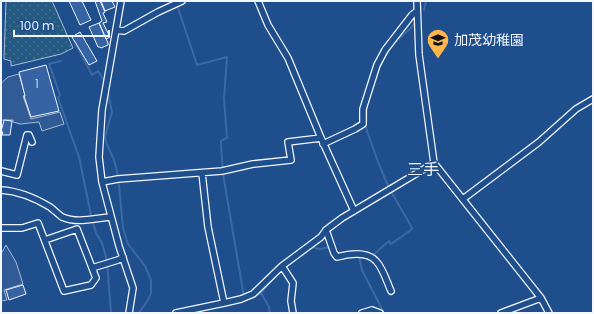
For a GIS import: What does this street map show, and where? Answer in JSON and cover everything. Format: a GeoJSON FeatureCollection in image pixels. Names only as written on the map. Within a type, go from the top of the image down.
{"type":"FeatureCollection","features":[{"type":"Feature","properties":{"kind":"street"},"geometry":{"type":"LineString","coordinates":[[121,1],[102,110],[99,157],[102,182],[111,217],[133,288],[129,313]]}},
{"type":"Feature","properties":{"kind":"street"},"geometry":{"type":"LineString","coordinates":[[258,1],[268,25],[288,58],[323,144],[354,211]]}},
{"type":"Feature","properties":{"kind":"street"},"geometry":{"type":"LineString","coordinates":[[417,1],[419,55],[434,162],[541,298],[549,313]]}},
{"type":"Feature","properties":{"kind":"street"},"geometry":{"type":"LineString","coordinates":[[116,30],[124,31],[179,3]]}},
{"type":"Feature","properties":{"kind":"street"},"geometry":{"type":"LineString","coordinates":[[323,144],[344,135],[363,124],[363,109],[377,65],[385,50],[412,15],[417,11]]}},
{"type":"Feature","properties":{"kind":"street"},"geometry":{"type":"LineString","coordinates":[[463,199],[539,142],[576,109],[593,99]]}},
{"type":"Feature","properties":{"kind":"street"},"geometry":{"type":"LineString","coordinates":[[1,172],[17,175],[28,134],[32,142]]}},
{"type":"Feature","properties":{"kind":"street"},"geometry":{"type":"LineString","coordinates":[[102,182],[118,179],[223,171],[253,164],[291,160],[288,142],[321,138]]}},
{"type":"Feature","properties":{"kind":"street"},"geometry":{"type":"LineString","coordinates":[[176,313],[244,298],[257,291],[283,267],[321,237],[326,230],[434,162]]}},
{"type":"Feature","properties":{"kind":"street"},"geometry":{"type":"LineString","coordinates":[[202,173],[208,227],[224,303]]}},
{"type":"Feature","properties":{"kind":"street"},"geometry":{"type":"LineString","coordinates":[[1,190],[22,194],[40,201],[63,217],[75,220],[93,220],[111,217]]}},
{"type":"Feature","properties":{"kind":"street"},"geometry":{"type":"LineString","coordinates":[[1,228],[22,228],[38,223],[64,291],[91,284],[96,278],[77,229],[45,240]]}},
{"type":"Feature","properties":{"kind":"street"},"geometry":{"type":"LineString","coordinates":[[326,230],[334,253],[337,257],[345,255],[370,256],[376,261],[391,291]]}},
{"type":"Feature","properties":{"kind":"street"},"geometry":{"type":"LineString","coordinates":[[92,268],[123,257]]}},
{"type":"Feature","properties":{"kind":"street"},"geometry":{"type":"LineString","coordinates":[[283,267],[292,283],[293,313]]}},
{"type":"Feature","properties":{"kind":"street"},"geometry":{"type":"LineString","coordinates":[[501,313],[541,298]]}},
{"type":"Feature","properties":{"kind":"street"},"geometry":{"type":"LineString","coordinates":[[362,313],[372,310],[380,313]]}},
{"type":"Feature","properties":{"kind":"shaded area"},"geometry":{"type":"Polygon","coordinates":[[[6,1],[52,1],[73,48],[61,54],[11,66],[11,61],[4,59],[6,1]]]}},
{"type":"Feature","properties":{"kind":"shaded area"},"geometry":{"type":"Polygon","coordinates":[[[19,74],[25,95],[23,96],[31,119],[60,112],[64,124],[42,131],[39,122],[20,124],[13,122],[13,120],[1,120],[1,83],[8,77],[19,74]]]}},
{"type":"Feature","properties":{"kind":"shaded area"},"geometry":{"type":"Polygon","coordinates":[[[6,245],[16,262],[23,284],[4,290],[7,300],[1,301],[1,254],[6,245]]]}},
{"type":"Feature","properties":{"kind":"building"},"geometry":{"type":"Polygon","coordinates":[[[69,1],[82,1],[91,20],[80,25],[69,1]]]}},
{"type":"Feature","properties":{"kind":"building"},"geometry":{"type":"Polygon","coordinates":[[[95,1],[100,1],[105,12],[103,13],[107,22],[103,23],[110,37],[106,39],[99,23],[102,21],[95,1]]]}},
{"type":"Feature","properties":{"kind":"building"},"geometry":{"type":"Polygon","coordinates":[[[101,1],[112,1],[115,7],[105,11],[101,1]]]}},
{"type":"Feature","properties":{"kind":"building"},"geometry":{"type":"Polygon","coordinates":[[[99,23],[108,43],[108,45],[101,48],[98,47],[89,27],[99,23]]]}},
{"type":"Feature","properties":{"kind":"building"},"geometry":{"type":"Polygon","coordinates":[[[80,32],[97,61],[89,65],[72,37],[80,32]]]}},
{"type":"Feature","properties":{"kind":"building"},"geometry":{"type":"Polygon","coordinates":[[[46,65],[59,111],[31,117],[24,96],[19,72],[46,65]]]}},
{"type":"Feature","properties":{"kind":"building"},"geometry":{"type":"Polygon","coordinates":[[[4,120],[12,121],[10,135],[2,135],[3,132],[1,132],[4,120]]]}},
{"type":"Feature","properties":{"kind":"building"},"geometry":{"type":"Polygon","coordinates":[[[23,285],[26,294],[9,300],[6,290],[23,285]]]}},
{"type":"Feature","properties":{"kind":"waterway"},"geometry":{"type":"LineString","coordinates":[[424,10],[426,1]]}},
{"type":"Feature","properties":{"kind":"waterway"},"geometry":{"type":"LineString","coordinates":[[177,5],[197,65],[227,57],[224,98],[227,138],[221,141],[223,174],[244,297]]}},
{"type":"Feature","properties":{"kind":"waterway"},"geometry":{"type":"LineString","coordinates":[[379,69],[392,46],[414,24]]}},
{"type":"Feature","properties":{"kind":"waterway"},"geometry":{"type":"LineString","coordinates":[[72,37],[92,75],[98,71],[103,79]]}},
{"type":"Feature","properties":{"kind":"waterway"},"geometry":{"type":"LineString","coordinates":[[61,61],[49,64],[60,95],[58,98],[79,157],[96,233],[102,243],[107,261],[111,313]]}},
{"type":"Feature","properties":{"kind":"waterway"},"geometry":{"type":"LineString","coordinates":[[108,93],[112,112],[105,137],[118,175],[123,228],[128,244],[145,266],[151,280],[151,293],[139,313]]}},
{"type":"Feature","properties":{"kind":"waterway"},"geometry":{"type":"LineString","coordinates":[[367,105],[366,128],[389,188]]}},
{"type":"Feature","properties":{"kind":"waterway"},"geometry":{"type":"LineString","coordinates":[[371,256],[389,241],[391,244],[412,228],[392,193]]}},
{"type":"Feature","properties":{"kind":"waterway"},"geometry":{"type":"LineString","coordinates":[[311,247],[320,249],[330,247]]}},
{"type":"Feature","properties":{"kind":"waterway"},"geometry":{"type":"LineString","coordinates":[[359,256],[362,270],[384,313]]}},
{"type":"Feature","properties":{"kind":"waterway"},"geometry":{"type":"LineString","coordinates":[[261,293],[278,273]]}},
{"type":"Feature","properties":{"kind":"waterway"},"geometry":{"type":"LineString","coordinates":[[252,297],[261,293],[269,307],[270,313]]}},
{"type":"Feature","properties":{"kind":"place","name":"加茂幼稚園"},"geometry":{"type":"Point","coordinates":[438,60]}},
{"type":"Feature","properties":{"kind":"district","name":"三手"},"geometry":{"type":"Point","coordinates":[423,169]}}]}
